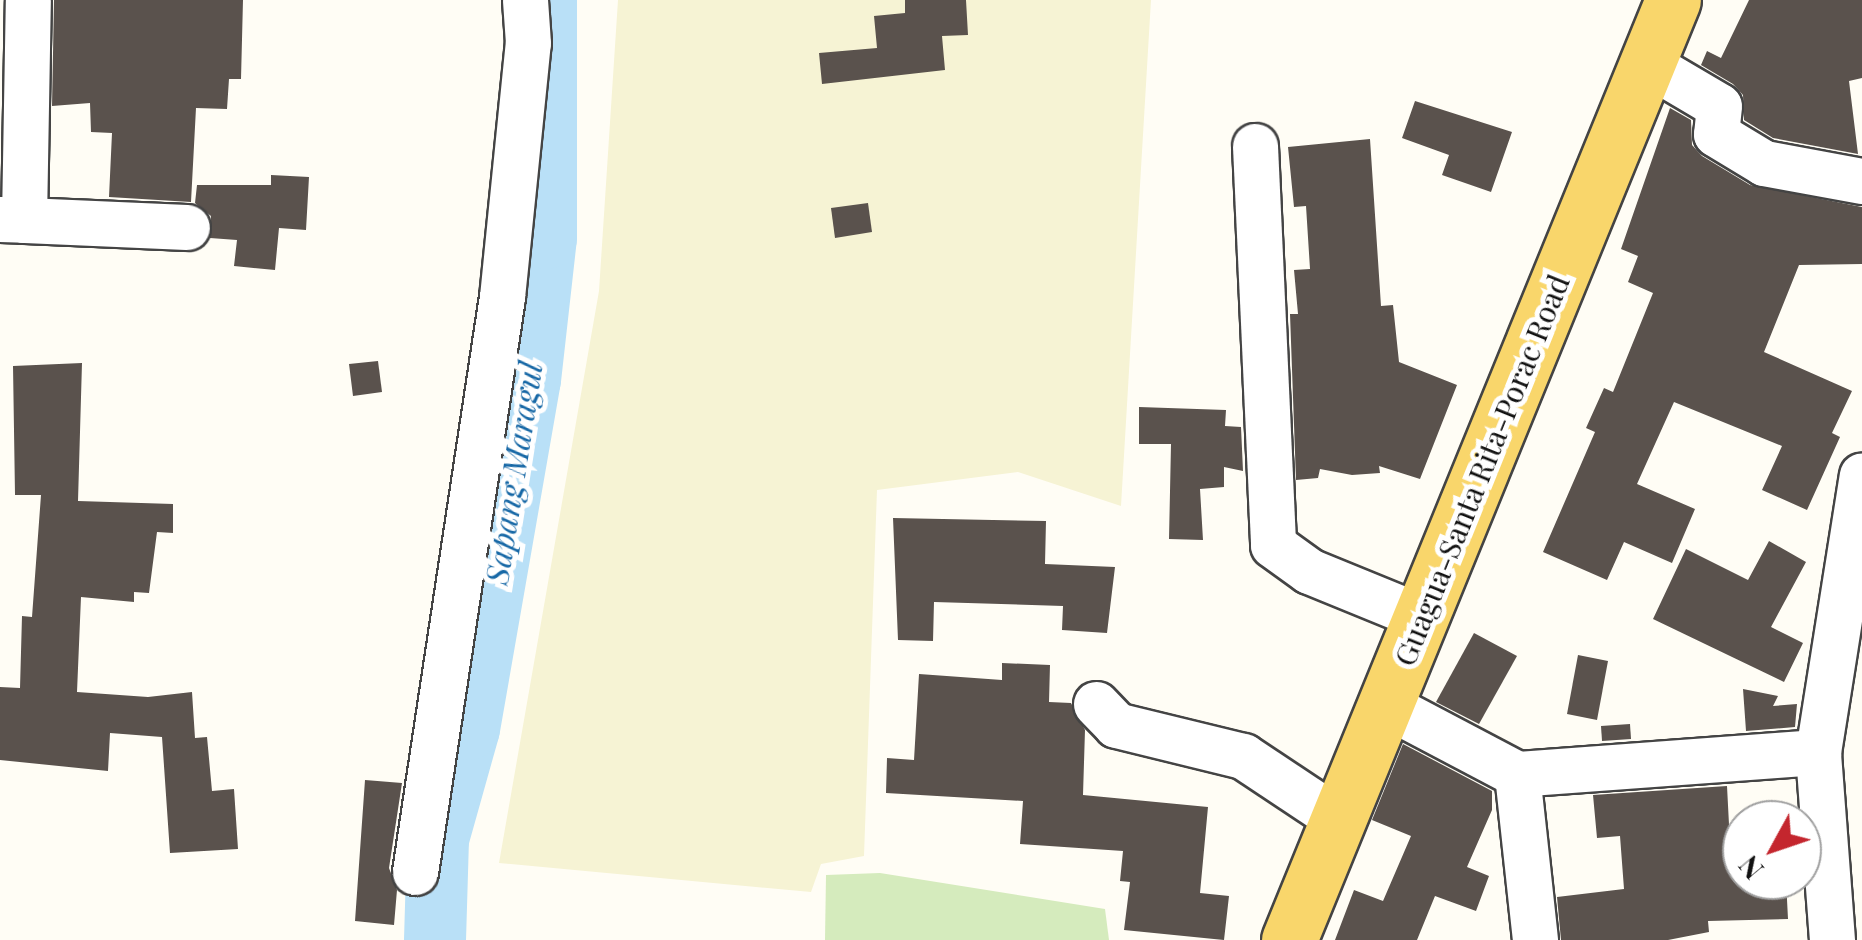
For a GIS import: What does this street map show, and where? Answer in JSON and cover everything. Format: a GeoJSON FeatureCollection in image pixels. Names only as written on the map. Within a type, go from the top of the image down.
{"type":"FeatureCollection","features":[{"type":"Feature","properties":{"kind":"main road","name":"Guagua-Santa Rita-Porac Road"},"geometry":{"type":"LineString","coordinates":[[1290,940],[1673,0]]}},
{"type":"Feature","properties":{"kind":"street"},"geometry":{"type":"LineString","coordinates":[[28,0],[12,220],[188,227]]}},
{"type":"Feature","properties":{"kind":"street"},"geometry":{"type":"LineString","coordinates":[[415,872],[502,297],[528,44],[525,0]]}},
{"type":"Feature","properties":{"kind":"street"},"geometry":{"type":"LineString","coordinates":[[1648,64],[1719,106],[1716,134],[1764,163],[1862,181]]}},
{"type":"Feature","properties":{"kind":"street"},"geometry":{"type":"LineString","coordinates":[[1255,146],[1273,545],[1309,571],[1419,616]]}},
{"type":"Feature","properties":{"kind":"street"},"geometry":{"type":"LineString","coordinates":[[1832,940],[1818,752],[1862,476]]}},
{"type":"Feature","properties":{"kind":"street"},"geometry":{"type":"LineString","coordinates":[[1096,704],[1116,725],[1243,756],[1338,819]]}},
{"type":"Feature","properties":{"kind":"street"},"geometry":{"type":"LineString","coordinates":[[1386,705],[1517,774],[1818,752]]}},
{"type":"Feature","properties":{"kind":"street"},"geometry":{"type":"LineString","coordinates":[[1517,774],[1535,940]]}},
{"type":"Feature","properties":{"kind":"shaded area"},"geometry":{"type":"Polygon","coordinates":[[[618,0],[1151,0],[1121,506],[1018,472],[877,490],[864,856],[821,864],[811,892],[499,863],[599,291],[618,0]]]}},
{"type":"Feature","properties":{"kind":"green space"},"geometry":{"type":"Polygon","coordinates":[[[880,873],[1105,909],[1109,940],[825,940],[826,875],[880,873]]]}},
{"type":"Feature","properties":{"kind":"building"},"geometry":{"type":"Polygon","coordinates":[[[54,0],[243,0],[241,79],[229,79],[227,109],[196,108],[191,202],[109,197],[112,133],[91,132],[90,103],[52,106],[54,0]]]}},
{"type":"Feature","properties":{"kind":"building"},"geometry":{"type":"Polygon","coordinates":[[[905,0],[966,0],[968,35],[942,36],[945,70],[822,84],[819,53],[877,48],[874,16],[905,13],[905,0]]]}},
{"type":"Feature","properties":{"kind":"building"},"geometry":{"type":"Polygon","coordinates":[[[1749,0],[1862,0],[1862,78],[1849,81],[1858,154],[1773,138],[1744,120],[1743,95],[1733,84],[1701,65],[1707,51],[1721,58],[1749,0]]]}},
{"type":"Feature","properties":{"kind":"building"},"geometry":{"type":"Polygon","coordinates":[[[1415,101],[1512,132],[1491,192],[1442,175],[1449,155],[1402,138],[1415,101]]]}},
{"type":"Feature","properties":{"kind":"building"},"geometry":{"type":"Polygon","coordinates":[[[1670,108],[1691,120],[1692,145],[1702,156],[1750,185],[1862,207],[1862,264],[1799,265],[1764,352],[1852,391],[1832,433],[1840,437],[1807,510],[1762,490],[1782,446],[1674,402],[1637,484],[1695,509],[1672,563],[1624,542],[1607,580],[1543,552],[1595,432],[1586,428],[1604,388],[1613,392],[1653,293],[1628,282],[1638,256],[1621,249],[1670,108]]]}},
{"type":"Feature","properties":{"kind":"building"},"geometry":{"type":"Polygon","coordinates":[[[1370,139],[1381,306],[1393,305],[1399,362],[1457,385],[1420,479],[1379,466],[1380,473],[1352,475],[1320,469],[1318,478],[1296,480],[1290,314],[1298,314],[1294,270],[1310,269],[1306,206],[1294,207],[1288,147],[1370,139]]]}},
{"type":"Feature","properties":{"kind":"building"},"geometry":{"type":"Polygon","coordinates":[[[271,175],[309,177],[306,230],[279,228],[275,270],[234,266],[237,240],[210,238],[211,216],[195,203],[197,185],[271,185],[271,175]]]}},
{"type":"Feature","properties":{"kind":"building"},"geometry":{"type":"Polygon","coordinates":[[[868,203],[872,232],[835,238],[831,208],[868,203]]]}},
{"type":"Feature","properties":{"kind":"building"},"geometry":{"type":"Polygon","coordinates":[[[378,361],[382,392],[353,396],[349,364],[378,361]]]}},
{"type":"Feature","properties":{"kind":"building"},"geometry":{"type":"Polygon","coordinates":[[[82,363],[78,501],[173,504],[173,533],[157,532],[149,593],[134,592],[134,602],[81,597],[77,692],[148,697],[192,692],[195,738],[207,737],[212,791],[234,789],[238,849],[170,853],[162,737],[110,733],[108,771],[0,760],[0,687],[20,688],[22,616],[32,617],[41,495],[15,495],[13,366],[82,363]]]}},
{"type":"Feature","properties":{"kind":"building"},"geometry":{"type":"Polygon","coordinates":[[[1139,407],[1226,410],[1225,426],[1241,427],[1243,471],[1224,467],[1224,487],[1200,489],[1203,540],[1169,539],[1171,444],[1139,444],[1139,407]]]}},
{"type":"Feature","properties":{"kind":"building"},"geometry":{"type":"Polygon","coordinates":[[[893,518],[1046,521],[1045,564],[1115,567],[1107,633],[1062,630],[1063,606],[934,602],[933,641],[898,640],[893,518]]]}},
{"type":"Feature","properties":{"kind":"building"},"geometry":{"type":"Polygon","coordinates":[[[1769,541],[1806,562],[1771,627],[1803,643],[1784,682],[1653,619],[1686,549],[1748,580],[1769,541]]]}},
{"type":"Feature","properties":{"kind":"building"},"geometry":{"type":"Polygon","coordinates":[[[1474,633],[1517,656],[1479,724],[1436,702],[1474,633]]]}},
{"type":"Feature","properties":{"kind":"building"},"geometry":{"type":"Polygon","coordinates":[[[1578,655],[1608,661],[1597,720],[1567,714],[1578,655]]]}},
{"type":"Feature","properties":{"kind":"building"},"geometry":{"type":"Polygon","coordinates":[[[1002,663],[1050,665],[1049,702],[1071,703],[1085,730],[1083,795],[1208,807],[1200,893],[1229,896],[1224,940],[1124,930],[1130,882],[1120,881],[1123,851],[1020,844],[1023,801],[886,793],[887,758],[914,760],[919,674],[1002,680],[1002,663]]]}},
{"type":"Feature","properties":{"kind":"building"},"geometry":{"type":"Polygon","coordinates":[[[1743,689],[1778,696],[1773,706],[1797,704],[1795,727],[1746,731],[1743,689]]]}},
{"type":"Feature","properties":{"kind":"building"},"geometry":{"type":"Polygon","coordinates":[[[1630,724],[1631,739],[1602,741],[1601,726],[1630,724]]]}},
{"type":"Feature","properties":{"kind":"building"},"geometry":{"type":"Polygon","coordinates":[[[1403,744],[1492,791],[1492,810],[1467,867],[1489,876],[1476,911],[1435,896],[1417,940],[1335,940],[1354,890],[1383,901],[1411,836],[1372,820],[1403,744]]]}},
{"type":"Feature","properties":{"kind":"building"},"geometry":{"type":"Polygon","coordinates":[[[365,780],[402,783],[389,868],[397,890],[394,925],[355,921],[365,780]]]}},
{"type":"Feature","properties":{"kind":"building"},"geometry":{"type":"Polygon","coordinates":[[[1727,786],[1728,800],[1722,800],[1722,900],[1787,900],[1788,919],[1708,921],[1709,932],[1668,940],[1561,940],[1557,897],[1624,889],[1620,836],[1597,838],[1593,795],[1727,786]]]}},
{"type":"Feature","properties":{"kind":"waterway","name":"Sapang Maragul"},"geometry":{"type":"LineString","coordinates":[[435,940],[438,839],[469,729],[530,380],[546,238],[546,0]]}}]}
